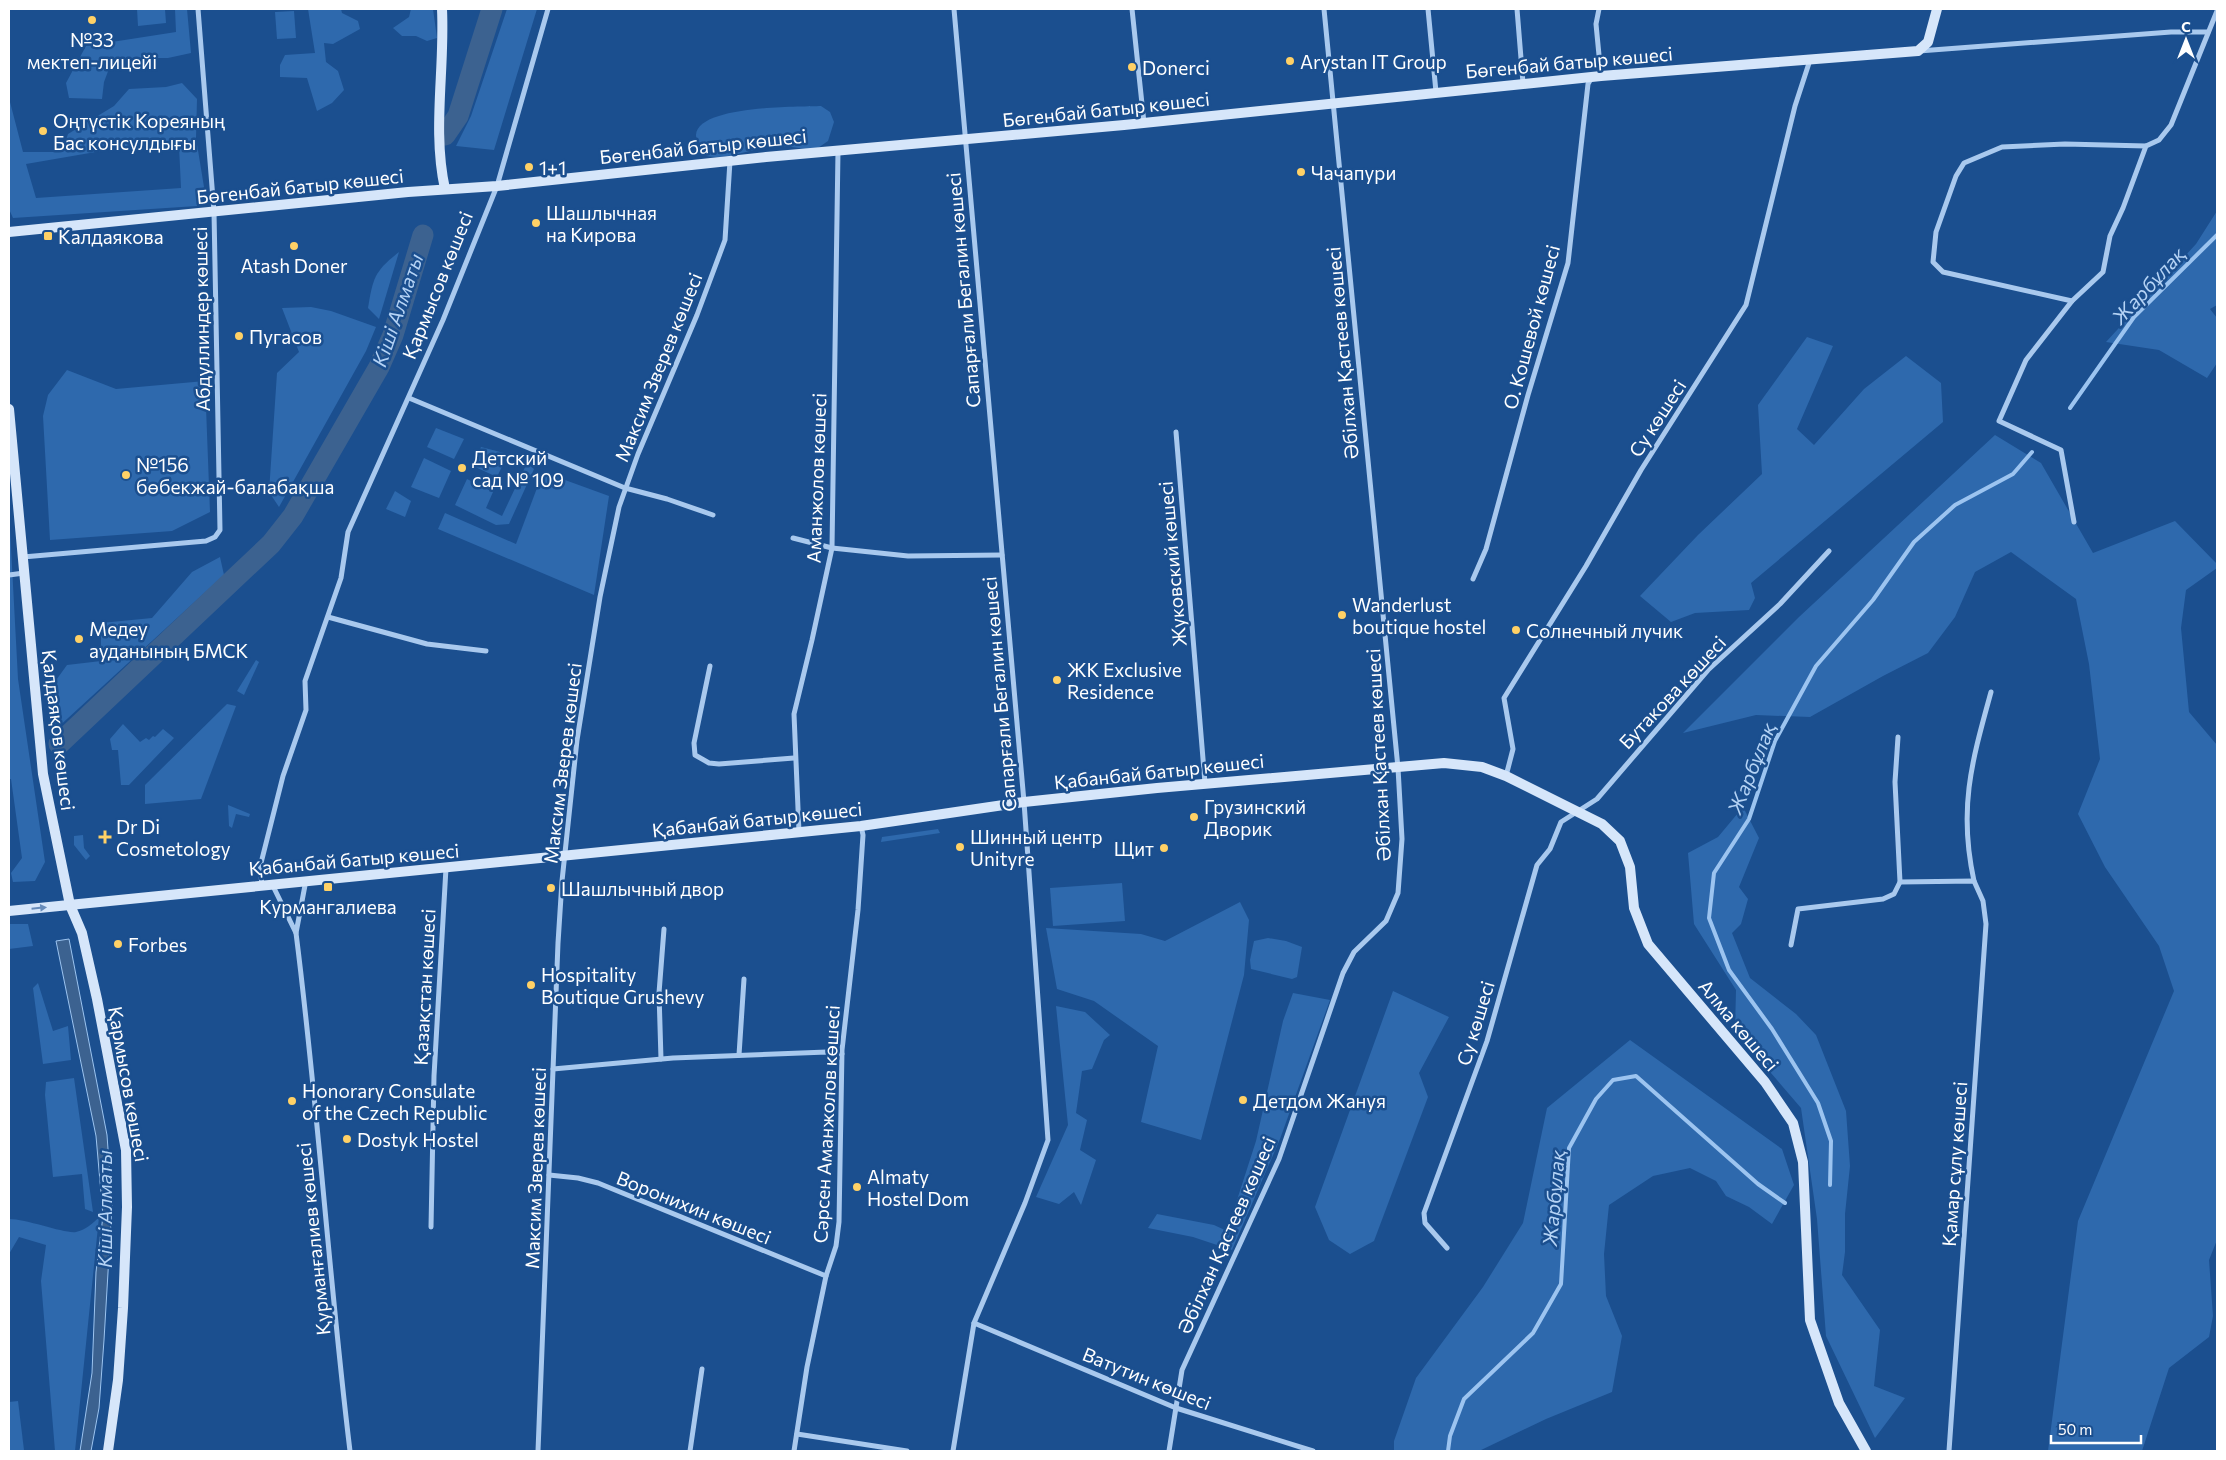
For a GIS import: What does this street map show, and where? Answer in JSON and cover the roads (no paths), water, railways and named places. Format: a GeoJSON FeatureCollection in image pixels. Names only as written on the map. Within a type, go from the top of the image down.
{"type":"FeatureCollection","features":[{"type":"Feature","properties":{"kind":"street","name":"Абдуллиндер көшесі"},"geometry":{"type":"LineString","coordinates":[[23,557],[206,541],[215,537],[220,530],[214,212],[198,9]]}},
{"type":"Feature","properties":{"kind":"street"},"geometry":{"type":"LineString","coordinates":[[442,9],[444,45],[439,142],[440,162],[445,189]]}},
{"type":"Feature","properties":{"kind":"street","name":"Қармысов көшесі"},"geometry":{"type":"LineString","coordinates":[[267,884],[260,867],[283,776],[306,710],[305,681],[341,578],[348,532],[443,320],[497,186],[548,9]]}},
{"type":"Feature","properties":{"kind":"street","name":"Сапарғали Бегалин көшесі"},"geometry":{"type":"LineString","coordinates":[[953,1451],[974,1323],[1025,1203],[1048,1140],[1024,802],[954,9]]}},
{"type":"Feature","properties":{"kind":"street"},"geometry":{"type":"LineString","coordinates":[[1132,9],[1144,122]]}},
{"type":"Feature","properties":{"kind":"street","name":"Әбілхан Қастеев көшесі"},"geometry":{"type":"LineString","coordinates":[[1168,1451],[1182,1370],[1279,1158],[1343,973],[1354,952],[1386,921],[1398,893],[1402,840],[1398,768],[1324,9]]}},
{"type":"Feature","properties":{"kind":"street"},"geometry":{"type":"LineString","coordinates":[[1428,9],[1436,92]]}},
{"type":"Feature","properties":{"kind":"street"},"geometry":{"type":"LineString","coordinates":[[1517,9],[1524,84]]}},
{"type":"Feature","properties":{"kind":"street","name":"О. Кошевой көшесі"},"geometry":{"type":"LineString","coordinates":[[1473,579],[1486,548],[1528,395],[1568,263],[1588,84],[1596,76],[1596,24],[1599,9]]}},
{"type":"Feature","properties":{"kind":"street"},"geometry":{"type":"LineString","coordinates":[[1918,51],[1928,42],[1938,9]]}},
{"type":"Feature","properties":{"kind":"street"},"geometry":{"type":"LineString","coordinates":[[2072,301],[1943,272],[1933,262],[1936,232],[1956,176],[1964,163],[2002,147],[2066,144],[2146,146],[2159,140],[2171,125],[2217,11]]}},
{"type":"Feature","properties":{"kind":"street","name":"Бөгенбай батыр көшесі"},"geometry":{"type":"LineString","coordinates":[[9,232],[445,189],[497,186],[730,160],[965,140],[1334,104],[1596,76],[2171,32],[2208,32]]}},
{"type":"Feature","properties":{"kind":"street","name":"Су көшесі"},"geometry":{"type":"LineString","coordinates":[[1506,776],[1513,750],[1504,698],[1586,566],[1641,470],[1746,305],[1792,115],[1810,59]]}},
{"type":"Feature","properties":{"kind":"street"},"geometry":{"type":"LineString","coordinates":[[2074,522],[2061,450],[1999,421],[2026,360],[2072,301],[2103,272],[2110,236],[2123,208],[2146,146]]}},
{"type":"Feature","properties":{"kind":"street","name":"Аманжолов көшесі"},"geometry":{"type":"LineString","coordinates":[[798,832],[794,758],[796,700],[812,640],[832,548],[838,151]]}},
{"type":"Feature","properties":{"kind":"street","name":"Максим Зверев көшесі"},"geometry":{"type":"LineString","coordinates":[[538,1451],[562,881],[577,740],[600,597],[624,488],[697,314],[725,240],[730,160]]}},
{"type":"Feature","properties":{"kind":"street"},"geometry":{"type":"LineString","coordinates":[[409,398],[624,488],[667,499],[713,516]]}},
{"type":"Feature","properties":{"kind":"street","name":"Қалдаяқов көшесі"},"geometry":{"type":"LineString","coordinates":[[9,410],[43,774],[70,905]]}},
{"type":"Feature","properties":{"kind":"street","name":"Жуковский көшесі"},"geometry":{"type":"LineString","coordinates":[[1176,432],[1205,783]]}},
{"type":"Feature","properties":{"kind":"street"},"geometry":{"type":"LineString","coordinates":[[793,538],[832,548],[908,556],[1002,555]]}},
{"type":"Feature","properties":{"kind":"street","name":"Бутакова көшесі"},"geometry":{"type":"LineString","coordinates":[[1579,811],[1597,799],[1708,670],[1780,604],[1830,551]]}},
{"type":"Feature","properties":{"kind":"street"},"geometry":{"type":"LineString","coordinates":[[9,575],[24,573]]}},
{"type":"Feature","properties":{"kind":"street"},"geometry":{"type":"LineString","coordinates":[[328,617],[427,644],[486,652]]}},
{"type":"Feature","properties":{"kind":"street"},"geometry":{"type":"LineString","coordinates":[[710,666],[694,742],[695,755],[709,763],[720,764],[794,758]]}},
{"type":"Feature","properties":{"kind":"street","name":"Қамар сұлу көшесі"},"geometry":{"type":"LineString","coordinates":[[1949,1451],[1986,924],[1983,901],[1974,880],[1968,854],[1966,814],[1969,777],[1991,692]]}},
{"type":"Feature","properties":{"kind":"street"},"geometry":{"type":"LineString","coordinates":[[1791,946],[1798,909],[1884,900],[1894,894],[1900,882],[1895,782],[1898,737]]}},
{"type":"Feature","properties":{"kind":"street","name":"Қабанбай батыр көшесі"},"geometry":{"type":"LineString","coordinates":[[9,911],[306,880],[566,857],[861,826],[1024,802],[1205,783],[1444,763],[1482,767],[1506,776]]}},
{"type":"Feature","properties":{"kind":"street","name":"Алма көшесі"},"geometry":{"type":"LineString","coordinates":[[1506,776],[1602,824],[1620,841],[1630,867],[1634,908],[1648,944],[1765,1082],[1793,1123],[1803,1162],[1810,1320],[1839,1403],[1866,1451]]}},
{"type":"Feature","properties":{"kind":"street","name":"Су көшесі"},"geometry":{"type":"LineString","coordinates":[[1447,1248],[1425,1224],[1424,1213],[1487,1042],[1537,865],[1550,849],[1561,822],[1579,811]]}},
{"type":"Feature","properties":{"kind":"street","name":"Сәрсен Аманжолов көшесі"},"geometry":{"type":"LineString","coordinates":[[794,1451],[806,1367],[826,1276],[836,1246],[839,1222],[842,1054],[858,910],[863,835],[861,826]]}},
{"type":"Feature","properties":{"kind":"street","name":"Қазақстан көшесі"},"geometry":{"type":"LineString","coordinates":[[431,1228],[434,1076],[446,868]]}},
{"type":"Feature","properties":{"kind":"street"},"geometry":{"type":"LineString","coordinates":[[296,933],[306,880]]}},
{"type":"Feature","properties":{"kind":"street"},"geometry":{"type":"LineString","coordinates":[[1900,882],[1974,880]]}},
{"type":"Feature","properties":{"kind":"street"},"geometry":{"type":"LineString","coordinates":[[267,884],[296,933]]}},
{"type":"Feature","properties":{"kind":"street","name":"Қармысов көшесі"},"geometry":{"type":"LineString","coordinates":[[70,905],[82,933],[126,1150],[127,1207],[123,1308],[118,1380],[108,1451]]}},
{"type":"Feature","properties":{"kind":"street"},"geometry":{"type":"LineString","coordinates":[[661,1059],[659,993],[664,929]]}},
{"type":"Feature","properties":{"kind":"street","name":"Қурманғалиев көшесі"},"geometry":{"type":"LineString","coordinates":[[296,933],[308,1029],[329,1259],[350,1451]]}},
{"type":"Feature","properties":{"kind":"street"},"geometry":{"type":"LineString","coordinates":[[739,1055],[744,979]]}},
{"type":"Feature","properties":{"kind":"street"},"geometry":{"type":"LineString","coordinates":[[553,1068],[739,1055],[827,1052],[842,1054]]}},
{"type":"Feature","properties":{"kind":"street","name":"Воронихин көшесі"},"geometry":{"type":"LineString","coordinates":[[549,1175],[578,1178],[598,1183],[826,1276]]}},
{"type":"Feature","properties":{"kind":"street","name":"Ватутин көшесі"},"geometry":{"type":"LineString","coordinates":[[974,1323],[1176,1408],[1313,1451]]}},
{"type":"Feature","properties":{"kind":"street"},"geometry":{"type":"LineString","coordinates":[[690,1451],[702,1369]]}},
{"type":"Feature","properties":{"kind":"street"},"geometry":{"type":"LineString","coordinates":[[797,1434],[907,1451]]}},
{"type":"Feature","properties":{"kind":"water"},"geometry":{"type":"Polygon","coordinates":[[[69,939],[107,1135],[112,1205],[99,1408],[91,1451],[80,1451],[92,1373],[96,1272],[103,1216],[96,1136],[56,941],[69,939]]]}},
{"type":"Feature","properties":{"kind":"waterway","name":"Кіші Алматы"},"geometry":{"type":"LineString","coordinates":[[445,135],[458,116],[492,9]]}},
{"type":"Feature","properties":{"kind":"waterway","name":"Кіші Алматы"},"geometry":{"type":"LineString","coordinates":[[59,744],[271,544],[293,516],[379,367],[393,335],[423,235]]}},
{"type":"Feature","properties":{"kind":"waterway","name":"Жарбұлақ"},"geometry":{"type":"LineString","coordinates":[[2070,408],[2134,317],[2217,235]]}},
{"type":"Feature","properties":{"kind":"waterway","name":"Жарбұлақ"},"geometry":{"type":"LineString","coordinates":[[1830,1185],[1831,1141],[1818,1103],[1772,1029],[1729,970],[1709,918],[1714,873],[1749,819],[1775,741],[1816,666],[1873,600],[1914,542],[1955,505],[2013,474],[2032,452]]}},
{"type":"Feature","properties":{"kind":"waterway","name":"Жарбұлақ"},"geometry":{"type":"LineString","coordinates":[[1448,1451],[1450,1436],[1464,1399],[1533,1333],[1561,1284],[1569,1148],[1596,1099],[1613,1080],[1636,1076],[1758,1184],[1785,1203]]}},
{"type":"Feature","properties":{"kind":"place","name":"№33 мектеп-лицейі"},"geometry":{"type":"Point","coordinates":[92,20]}},
{"type":"Feature","properties":{"kind":"place","name":"Arystan IT Group"},"geometry":{"type":"Point","coordinates":[1290,61]}},
{"type":"Feature","properties":{"kind":"place","name":"Donerci"},"geometry":{"type":"Point","coordinates":[1132,67]}},
{"type":"Feature","properties":{"kind":"place","name":"Оңтүстік Кореяның Бас консулдығы"},"geometry":{"type":"Point","coordinates":[43,131]}},
{"type":"Feature","properties":{"kind":"place","name":"1+1"},"geometry":{"type":"Point","coordinates":[529,167]}},
{"type":"Feature","properties":{"kind":"place","name":"Чачапури"},"geometry":{"type":"Point","coordinates":[1301,172]}},
{"type":"Feature","properties":{"kind":"place","name":"Шашлычная на Кирова"},"geometry":{"type":"Point","coordinates":[536,223]}},
{"type":"Feature","properties":{"kind":"place","name":"Калдаякова"},"geometry":{"type":"Point","coordinates":[48,236]}},
{"type":"Feature","properties":{"kind":"place","name":"Atash Doner"},"geometry":{"type":"Point","coordinates":[294,246]}},
{"type":"Feature","properties":{"kind":"place","name":"Пугасов"},"geometry":{"type":"Point","coordinates":[239,336]}},
{"type":"Feature","properties":{"kind":"place","name":"Детский сад № 109"},"geometry":{"type":"Point","coordinates":[462,468]}},
{"type":"Feature","properties":{"kind":"place","name":"№156 бөбекжай-балабақша"},"geometry":{"type":"Point","coordinates":[126,475]}},
{"type":"Feature","properties":{"kind":"place","name":"Wanderlust boutique hostel"},"geometry":{"type":"Point","coordinates":[1342,615]}},
{"type":"Feature","properties":{"kind":"place","name":"Солнечный лучик"},"geometry":{"type":"Point","coordinates":[1516,630]}},
{"type":"Feature","properties":{"kind":"place","name":"Медеу ауданының БМСК"},"geometry":{"type":"Point","coordinates":[79,639]}},
{"type":"Feature","properties":{"kind":"place","name":"ЖК Exclusive Residence"},"geometry":{"type":"Point","coordinates":[1057,680]}},
{"type":"Feature","properties":{"kind":"place","name":"Грузинский Дворик"},"geometry":{"type":"Point","coordinates":[1194,817]}},
{"type":"Feature","properties":{"kind":"place","name":"Dr Di Cosmetology"},"geometry":{"type":"Point","coordinates":[105,837]}},
{"type":"Feature","properties":{"kind":"place","name":"Шинный центр Unityre"},"geometry":{"type":"Point","coordinates":[960,847]}},
{"type":"Feature","properties":{"kind":"place","name":"Щит"},"geometry":{"type":"Point","coordinates":[1164,848]}},
{"type":"Feature","properties":{"kind":"place","name":"Курмангалиева"},"geometry":{"type":"Point","coordinates":[328,887]}},
{"type":"Feature","properties":{"kind":"place","name":"Шашлычный двор"},"geometry":{"type":"Point","coordinates":[551,888]}},
{"type":"Feature","properties":{"kind":"place","name":"Forbes"},"geometry":{"type":"Point","coordinates":[118,944]}},
{"type":"Feature","properties":{"kind":"place","name":"Hospitality Boutique Grushevy"},"geometry":{"type":"Point","coordinates":[531,985]}},
{"type":"Feature","properties":{"kind":"place","name":"Детдом Жануя"},"geometry":{"type":"Point","coordinates":[1243,1100]}},
{"type":"Feature","properties":{"kind":"place","name":"Honorary Consulate of the Czech Republic"},"geometry":{"type":"Point","coordinates":[292,1101]}},
{"type":"Feature","properties":{"kind":"place","name":"Dostyk Hostel"},"geometry":{"type":"Point","coordinates":[347,1139]}},
{"type":"Feature","properties":{"kind":"place","name":"Almaty Hostel Dom"},"geometry":{"type":"Point","coordinates":[857,1187]}}]}
